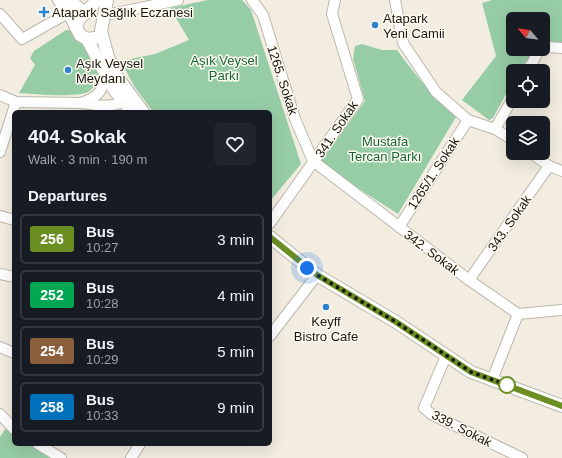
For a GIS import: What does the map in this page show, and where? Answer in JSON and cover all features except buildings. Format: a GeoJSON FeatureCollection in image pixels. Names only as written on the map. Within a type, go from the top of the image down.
{"type":"FeatureCollection","features":[{"type":"Feature","properties":{"kind":"street"},"geometry":{"type":"LineString","coordinates":[[59,0],[80,35],[87,39],[106,73],[117,106]]}},
{"type":"Feature","properties":{"kind":"street"},"geometry":{"type":"LineString","coordinates":[[70,0],[85,14],[94,14],[102,27],[115,74],[142,110]]}},
{"type":"Feature","properties":{"kind":"street"},"geometry":{"type":"LineString","coordinates":[[76,27],[78,19],[85,14],[97,0]]}},
{"type":"Feature","properties":{"kind":"street"},"geometry":{"type":"LineString","coordinates":[[87,39],[95,38],[102,27],[107,0]]}},
{"type":"Feature","properties":{"kind":"street"},"geometry":{"type":"LineString","coordinates":[[111,14],[178,0]]}},
{"type":"Feature","properties":{"kind":"street","name":"1265. Sokak"},"geometry":{"type":"LineString","coordinates":[[252,0],[263,15],[295,119],[313,161]]}},
{"type":"Feature","properties":{"kind":"street","name":"341. Sokak"},"geometry":{"type":"LineString","coordinates":[[272,220],[358,99],[332,14],[335,0]]}},
{"type":"Feature","properties":{"kind":"street"},"geometry":{"type":"LineString","coordinates":[[395,0],[403,43],[436,92],[468,120],[496,129],[506,135]]}},
{"type":"Feature","properties":{"kind":"street"},"geometry":{"type":"LineString","coordinates":[[0,14],[22,40],[68,13]]}},
{"type":"Feature","properties":{"kind":"street"},"geometry":{"type":"LineString","coordinates":[[550,47],[562,48]]}},
{"type":"Feature","properties":{"kind":"street"},"geometry":{"type":"LineString","coordinates":[[81,103],[95,98],[103,89],[106,73]]}},
{"type":"Feature","properties":{"kind":"street"},"geometry":{"type":"LineString","coordinates":[[0,96],[16,102],[81,103],[99,106],[117,106],[127,110]]}},
{"type":"Feature","properties":{"kind":"street"},"geometry":{"type":"LineString","coordinates":[[13,110],[16,102]]}},
{"type":"Feature","properties":{"kind":"street"},"geometry":{"type":"LineString","coordinates":[[496,129],[508,108]]}},
{"type":"Feature","properties":{"kind":"street"},"geometry":{"type":"LineString","coordinates":[[0,152],[12,114]]}},
{"type":"Feature","properties":{"kind":"street","name":"1265/1. Sokak"},"geometry":{"type":"LineString","coordinates":[[399,227],[468,120]]}},
{"type":"Feature","properties":{"kind":"street"},"geometry":{"type":"LineString","coordinates":[[540,160],[548,166],[562,171]]}},
{"type":"Feature","properties":{"kind":"street","name":"342. Sokak"},"geometry":{"type":"LineString","coordinates":[[313,161],[469,280],[518,314]]}},
{"type":"Feature","properties":{"kind":"street","name":"343. Sokak"},"geometry":{"type":"LineString","coordinates":[[469,280],[548,166]]}},
{"type":"Feature","properties":{"kind":"street"},"geometry":{"type":"LineString","coordinates":[[0,216],[12,219]]}},
{"type":"Feature","properties":{"kind":"street"},"geometry":{"type":"LineString","coordinates":[[272,240],[317,275],[396,322],[471,372],[562,406]]}},
{"type":"Feature","properties":{"kind":"street"},"geometry":{"type":"LineString","coordinates":[[0,274],[12,277]]}},
{"type":"Feature","properties":{"kind":"street"},"geometry":{"type":"LineString","coordinates":[[272,333],[317,275]]}},
{"type":"Feature","properties":{"kind":"street"},"geometry":{"type":"LineString","coordinates":[[492,380],[518,314],[562,310]]}},
{"type":"Feature","properties":{"kind":"street"},"geometry":{"type":"LineString","coordinates":[[0,347],[12,351]]}},
{"type":"Feature","properties":{"kind":"street","name":"339. Sokak"},"geometry":{"type":"LineString","coordinates":[[446,356],[424,408],[431,414],[522,458]]}},
{"type":"Feature","properties":{"kind":"street"},"geometry":{"type":"LineString","coordinates":[[0,414],[12,426]]}},
{"type":"Feature","properties":{"kind":"street"},"geometry":{"type":"LineString","coordinates":[[41,446],[61,458]]}},
{"type":"Feature","properties":{"kind":"street"},"geometry":{"type":"LineString","coordinates":[[131,458],[139,446]]}},
{"type":"Feature","properties":{"kind":"green space","name":"Aşık Veysel Parkı"},"geometry":{"type":"Polygon","coordinates":[[[208,0],[242,0],[251,10],[301,164],[272,199],[272,110],[152,110],[134,86],[121,61],[155,54],[189,40],[170,8],[208,0]]]}},
{"type":"Feature","properties":{"kind":"green space"},"geometry":{"type":"Polygon","coordinates":[[[492,0],[562,0],[562,44],[550,45],[550,12],[506,12],[506,56],[530,56],[524,64],[506,64],[506,94],[493,118],[489,120],[462,100],[496,56],[482,3],[492,0]]]}},
{"type":"Feature","properties":{"kind":"green space"},"geometry":{"type":"Polygon","coordinates":[[[66,30],[73,30],[80,42],[83,43],[95,64],[97,71],[96,83],[88,92],[82,94],[55,95],[19,93],[35,65],[30,58],[34,51],[66,30]]]}},
{"type":"Feature","properties":{"kind":"green space","name":"Mustafa Tercan Parkı"},"geometry":{"type":"Polygon","coordinates":[[[362,44],[382,50],[397,50],[425,85],[456,117],[398,214],[319,163],[365,101],[353,59],[355,46],[362,44]]]}},
{"type":"Feature","properties":{"kind":"green space"},"geometry":{"type":"Polygon","coordinates":[[[5,429],[12,433],[12,446],[32,446],[52,458],[0,458],[0,437],[5,429]]]}},
{"type":"Feature","properties":{"kind":"bus line","name":"256"},"geometry":{"type":"LineString","coordinates":[[272,239],[317,275],[396,322],[471,372],[562,406]]}},
{"type":"Feature","properties":{"kind":"place","name":"Atapark Sağlık Eczanesi"},"geometry":{"type":"Point","coordinates":[44,12]}},
{"type":"Feature","properties":{"kind":"place","name":"Atapark Yeni Camii"},"geometry":{"type":"Point","coordinates":[375,25]}},
{"type":"Feature","properties":{"kind":"place","name":"Aşık Veysel Meydanı"},"geometry":{"type":"Point","coordinates":[68,70]}},
{"type":"Feature","properties":{"kind":"place","name":"Keyff Bistro Cafe"},"geometry":{"type":"Point","coordinates":[326,307]}},
{"type":"Feature","properties":{"kind":"route"},"geometry":{"type":"LineString","coordinates":[[307,268],[396,322],[471,372],[507,385]]}}]}
